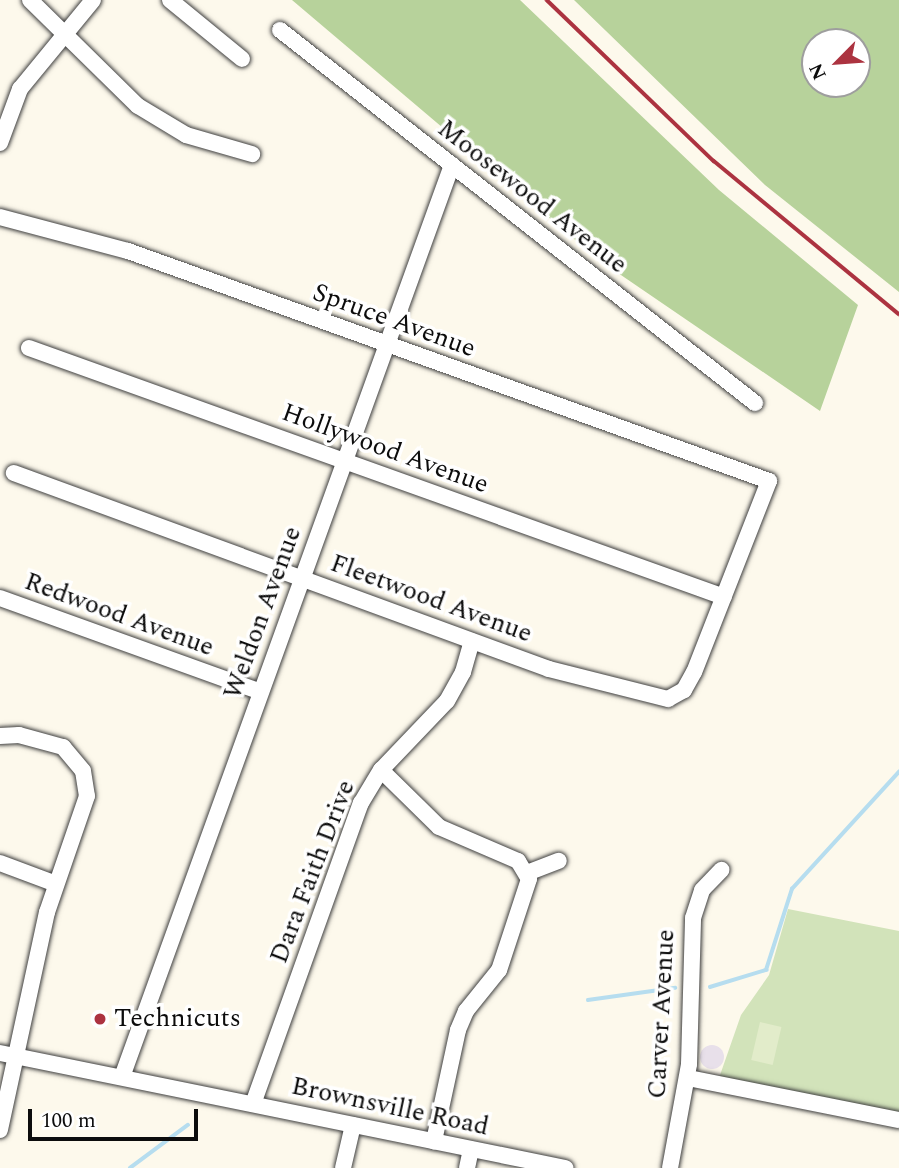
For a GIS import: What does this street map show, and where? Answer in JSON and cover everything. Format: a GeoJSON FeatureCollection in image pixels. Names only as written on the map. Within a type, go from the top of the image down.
{"type":"FeatureCollection","features":[{"type":"Feature","properties":{"kind":"street"},"geometry":{"type":"LineString","coordinates":[[30,0],[115,86],[164,124],[205,142],[252,154]]}},
{"type":"Feature","properties":{"kind":"street"},"geometry":{"type":"LineString","coordinates":[[0,144],[20,89],[93,0]]}},
{"type":"Feature","properties":{"kind":"street"},"geometry":{"type":"LineString","coordinates":[[170,0],[242,59]]}},
{"type":"Feature","properties":{"kind":"street","name":"Moosewood Avenue"},"geometry":{"type":"LineString","coordinates":[[280,30],[755,402]]}},
{"type":"Feature","properties":{"kind":"street","name":"Weldon Avenue"},"geometry":{"type":"LineString","coordinates":[[122,1077],[452,165]]}},
{"type":"Feature","properties":{"kind":"street","name":"Spruce Avenue"},"geometry":{"type":"LineString","coordinates":[[0,217],[128,251],[769,481],[724,597]]}},
{"type":"Feature","properties":{"kind":"street","name":"Hollywood Avenue"},"geometry":{"type":"LineString","coordinates":[[29,348],[724,597]]}},
{"type":"Feature","properties":{"kind":"street","name":"Fleetwood Avenue"},"geometry":{"type":"LineString","coordinates":[[14,473],[580,679],[662,698],[677,696],[694,672],[724,597]]}},
{"type":"Feature","properties":{"kind":"street","name":"Redwood Avenue"},"geometry":{"type":"LineString","coordinates":[[0,598],[261,692]]}},
{"type":"Feature","properties":{"kind":"street","name":"Dara Faith Drive"},"geometry":{"type":"LineString","coordinates":[[253,1104],[361,803],[382,770],[447,701],[463,672],[472,641]]}},
{"type":"Feature","properties":{"kind":"street"},"geometry":{"type":"LineString","coordinates":[[0,736],[53,742],[71,754],[83,771],[85,805],[56,884],[19,1056],[0,1130]]}},
{"type":"Feature","properties":{"kind":"street"},"geometry":{"type":"LineString","coordinates":[[382,770],[439,827],[518,861],[527,873],[529,886],[499,970],[466,1011],[458,1030],[434,1141]]}},
{"type":"Feature","properties":{"kind":"street"},"geometry":{"type":"LineString","coordinates":[[527,873],[559,861]]}},
{"type":"Feature","properties":{"kind":"street"},"geometry":{"type":"LineString","coordinates":[[0,863],[56,884]]}},
{"type":"Feature","properties":{"kind":"street","name":"Carver Avenue"},"geometry":{"type":"LineString","coordinates":[[670,1168],[688,1078],[692,918],[702,890],[721,870]]}},
{"type":"Feature","properties":{"kind":"street","name":"Brownsville Road"},"geometry":{"type":"LineString","coordinates":[[0,1053],[565,1168]]}},
{"type":"Feature","properties":{"kind":"street"},"geometry":{"type":"LineString","coordinates":[[688,1078],[899,1120]]}},
{"type":"Feature","properties":{"kind":"street"},"geometry":{"type":"LineString","coordinates":[[343,1168],[353,1125]]}},
{"type":"Feature","properties":{"kind":"street"},"geometry":{"type":"LineString","coordinates":[[467,1168],[471,1149]]}},
{"type":"Feature","properties":{"kind":"shaded area"},"geometry":{"type":"Polygon","coordinates":[[[712,1045],[721,1048],[724,1057],[721,1066],[712,1069],[703,1066],[700,1057],[703,1048],[712,1045]]]}},
{"type":"Feature","properties":{"kind":"green space"},"geometry":{"type":"Polygon","coordinates":[[[292,0],[520,0],[719,190],[858,305],[820,411],[599,260],[292,0]]]}},
{"type":"Feature","properties":{"kind":"green space"},"geometry":{"type":"Polygon","coordinates":[[[574,0],[899,0],[899,292],[765,185],[574,0]]]}},
{"type":"Feature","properties":{"kind":"green space"},"geometry":{"type":"Polygon","coordinates":[[[788,909],[899,931],[899,1115],[719,1078],[741,1015],[769,975],[788,909]]]}},
{"type":"Feature","properties":{"kind":"green space"},"geometry":{"type":"Polygon","coordinates":[[[760,1022],[781,1027],[773,1065],[751,1060],[760,1022]]]}},
{"type":"Feature","properties":{"kind":"waterway"},"geometry":{"type":"LineString","coordinates":[[710,987],[766,970],[792,889],[899,772]]}},
{"type":"Feature","properties":{"kind":"waterway"},"geometry":{"type":"LineString","coordinates":[[588,1000],[675,988]]}},
{"type":"Feature","properties":{"kind":"waterway"},"geometry":{"type":"LineString","coordinates":[[130,1168],[188,1125]]}},
{"type":"Feature","properties":{"kind":"railway"},"geometry":{"type":"LineString","coordinates":[[547,0],[714,161],[899,314]]}},
{"type":"Feature","properties":{"kind":"place","name":"Technicuts"},"geometry":{"type":"Point","coordinates":[100,1019]}}]}
